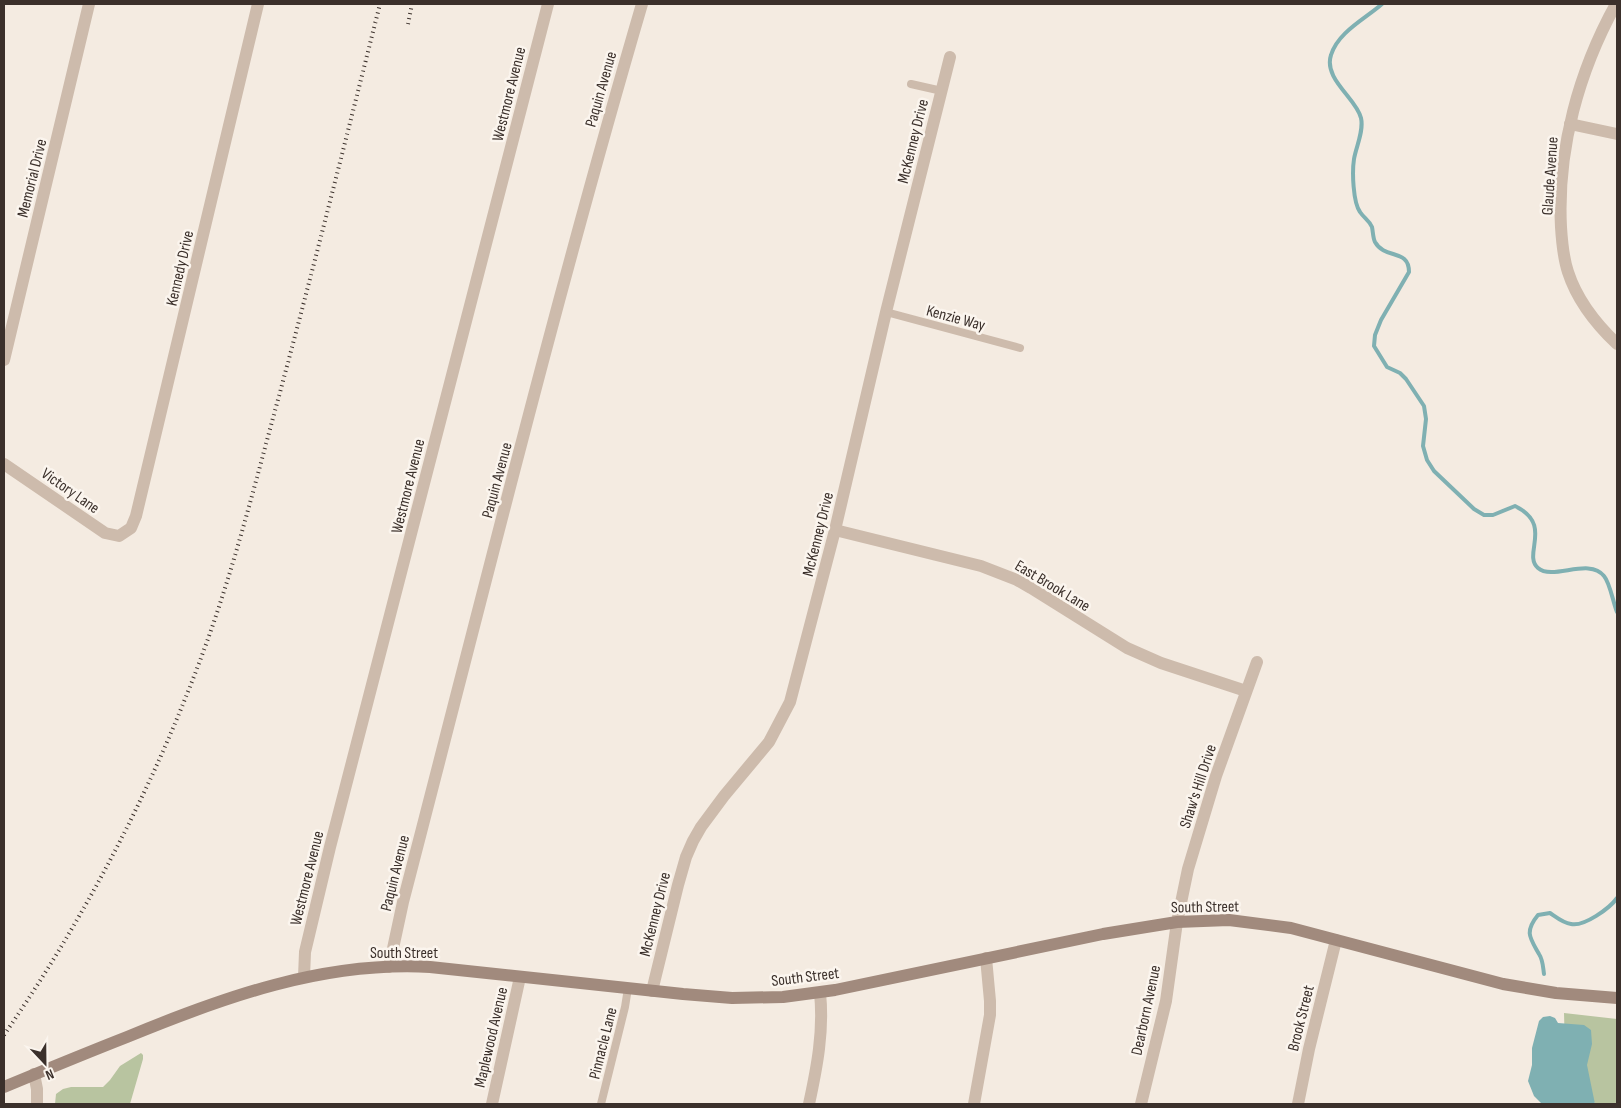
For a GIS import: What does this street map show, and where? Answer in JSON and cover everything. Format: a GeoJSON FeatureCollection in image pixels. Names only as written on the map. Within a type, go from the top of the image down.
{"type":"FeatureCollection","features":[{"type":"Feature","properties":{"kind":"street","name":"Memorial Drive"},"geometry":{"type":"LineString","coordinates":[[4,360],[89,4]]}},
{"type":"Feature","properties":{"kind":"street","name":"Kennedy Drive"},"geometry":{"type":"LineString","coordinates":[[123,535],[131,528],[136,516],[258,4]]}},
{"type":"Feature","properties":{"kind":"street","name":"Westmore Avenue"},"geometry":{"type":"LineString","coordinates":[[304,977],[305,952],[328,856],[548,4]]}},
{"type":"Feature","properties":{"kind":"street","name":"Paquin Avenue"},"geometry":{"type":"LineString","coordinates":[[389,967],[403,902],[551,330],[614,97],[642,4]]}},
{"type":"Feature","properties":{"kind":"street","name":"Glaude Avenue"},"geometry":{"type":"LineString","coordinates":[[1616,4],[1592,53],[1570,124],[1565,151],[1561,203],[1563,250],[1571,280],[1584,305],[1598,324],[1617,344]]}},
{"type":"Feature","properties":{"kind":"street","name":"McKenney Drive"},"geometry":{"type":"LineString","coordinates":[[652,991],[678,885],[686,857],[694,840],[701,827],[720,802],[769,742],[790,702],[835,530],[886,312],[950,57]]}},
{"type":"Feature","properties":{"kind":"street"},"geometry":{"type":"LineString","coordinates":[[1570,124],[1617,134]]}},
{"type":"Feature","properties":{"kind":"street","name":"Victory Lane"},"geometry":{"type":"LineString","coordinates":[[4,464],[105,533],[115,536],[123,535]]}},
{"type":"Feature","properties":{"kind":"street","name":"East Brook Lane"},"geometry":{"type":"LineString","coordinates":[[835,530],[957,560],[1000,573],[1032,588],[1127,648],[1161,663],[1246,691]]}},
{"type":"Feature","properties":{"kind":"street","name":"Shaw's Hill Drive"},"geometry":{"type":"LineString","coordinates":[[1176,922],[1200,826],[1257,662]]}},
{"type":"Feature","properties":{"kind":"street","name":"South Street"},"geometry":{"type":"LineString","coordinates":[[4,1087],[150,1027],[248,991],[304,977],[354,969],[430,967],[708,997],[783,997],[820,993],[1103,934],[1176,922],[1218,920],[1291,928],[1503,984],[1556,993],[1617,998]]}},
{"type":"Feature","properties":{"kind":"street","name":"Dearborn Avenue"},"geometry":{"type":"LineString","coordinates":[[1141,1104],[1166,1001],[1176,922]]}},
{"type":"Feature","properties":{"kind":"street","name":"Brook Street"},"geometry":{"type":"LineString","coordinates":[[1298,1104],[1309,1049],[1336,940]]}},
{"type":"Feature","properties":{"kind":"street"},"geometry":{"type":"LineString","coordinates":[[974,1104],[990,1015],[986,958]]}},
{"type":"Feature","properties":{"kind":"street","name":"Maplewood Avenue"},"geometry":{"type":"LineString","coordinates":[[492,1104],[520,977]]}},
{"type":"Feature","properties":{"kind":"street"},"geometry":{"type":"LineString","coordinates":[[809,1104],[820,1044],[822,1020],[820,993]]}},
{"type":"Feature","properties":{"kind":"street"},"geometry":{"type":"LineString","coordinates":[[34,1074],[37,1104]]}},
{"type":"Feature","properties":{"kind":"lane"},"geometry":{"type":"LineString","coordinates":[[911,84],[942,91]]}},
{"type":"Feature","properties":{"kind":"lane","name":"Kenzie Way"},"geometry":{"type":"LineString","coordinates":[[886,312],[1020,348]]}},
{"type":"Feature","properties":{"kind":"lane","name":"Pinnacle Lane"},"geometry":{"type":"LineString","coordinates":[[601,1104],[628,988]]}},
{"type":"Feature","properties":{"kind":"green space"},"geometry":{"type":"Polygon","coordinates":[[[1564,1013],[1617,1019],[1617,1104],[1596,1104],[1591,1099],[1566,1087],[1564,1013]]]}},
{"type":"Feature","properties":{"kind":"green space"},"geometry":{"type":"Polygon","coordinates":[[[141,1053],[143,1059],[130,1104],[55,1104],[56,1094],[63,1089],[71,1087],[103,1087],[120,1066],[141,1053]]]}},
{"type":"Feature","properties":{"kind":"water"},"geometry":{"type":"Polygon","coordinates":[[[1550,1016],[1555,1018],[1558,1023],[1584,1025],[1591,1030],[1592,1044],[1587,1065],[1595,1104],[1542,1104],[1534,1096],[1528,1081],[1532,1065],[1532,1048],[1539,1021],[1543,1017],[1550,1016]]]}},
{"type":"Feature","properties":{"kind":"waterway"},"geometry":{"type":"LineString","coordinates":[[1382,4],[1340,39],[1331,55],[1330,64],[1336,80],[1354,104],[1362,123],[1353,171],[1354,194],[1358,207],[1371,225],[1374,240],[1379,247],[1401,257],[1408,265],[1409,272],[1381,320],[1375,335],[1374,346],[1387,367],[1400,373],[1406,379],[1424,406],[1426,419],[1423,446],[1427,460],[1434,471],[1474,509],[1484,515],[1493,515],[1515,506],[1527,514],[1533,522],[1535,530],[1533,555],[1534,562],[1538,568],[1553,572],[1580,569],[1597,571],[1606,579],[1617,612]]}},
{"type":"Feature","properties":{"kind":"waterway"},"geometry":{"type":"LineString","coordinates":[[1544,974],[1543,964],[1530,935],[1531,926],[1538,915],[1550,913],[1560,920],[1571,924],[1583,923],[1609,907],[1617,898]]}},
{"type":"Feature","properties":{"kind":"railway"},"geometry":{"type":"LineString","coordinates":[[4,1035],[65,940],[120,842],[168,740],[209,636],[238,546],[279,396],[380,4]]}},
{"type":"Feature","properties":{"kind":"railway"},"geometry":{"type":"LineString","coordinates":[[408,24],[412,4]]}}]}
